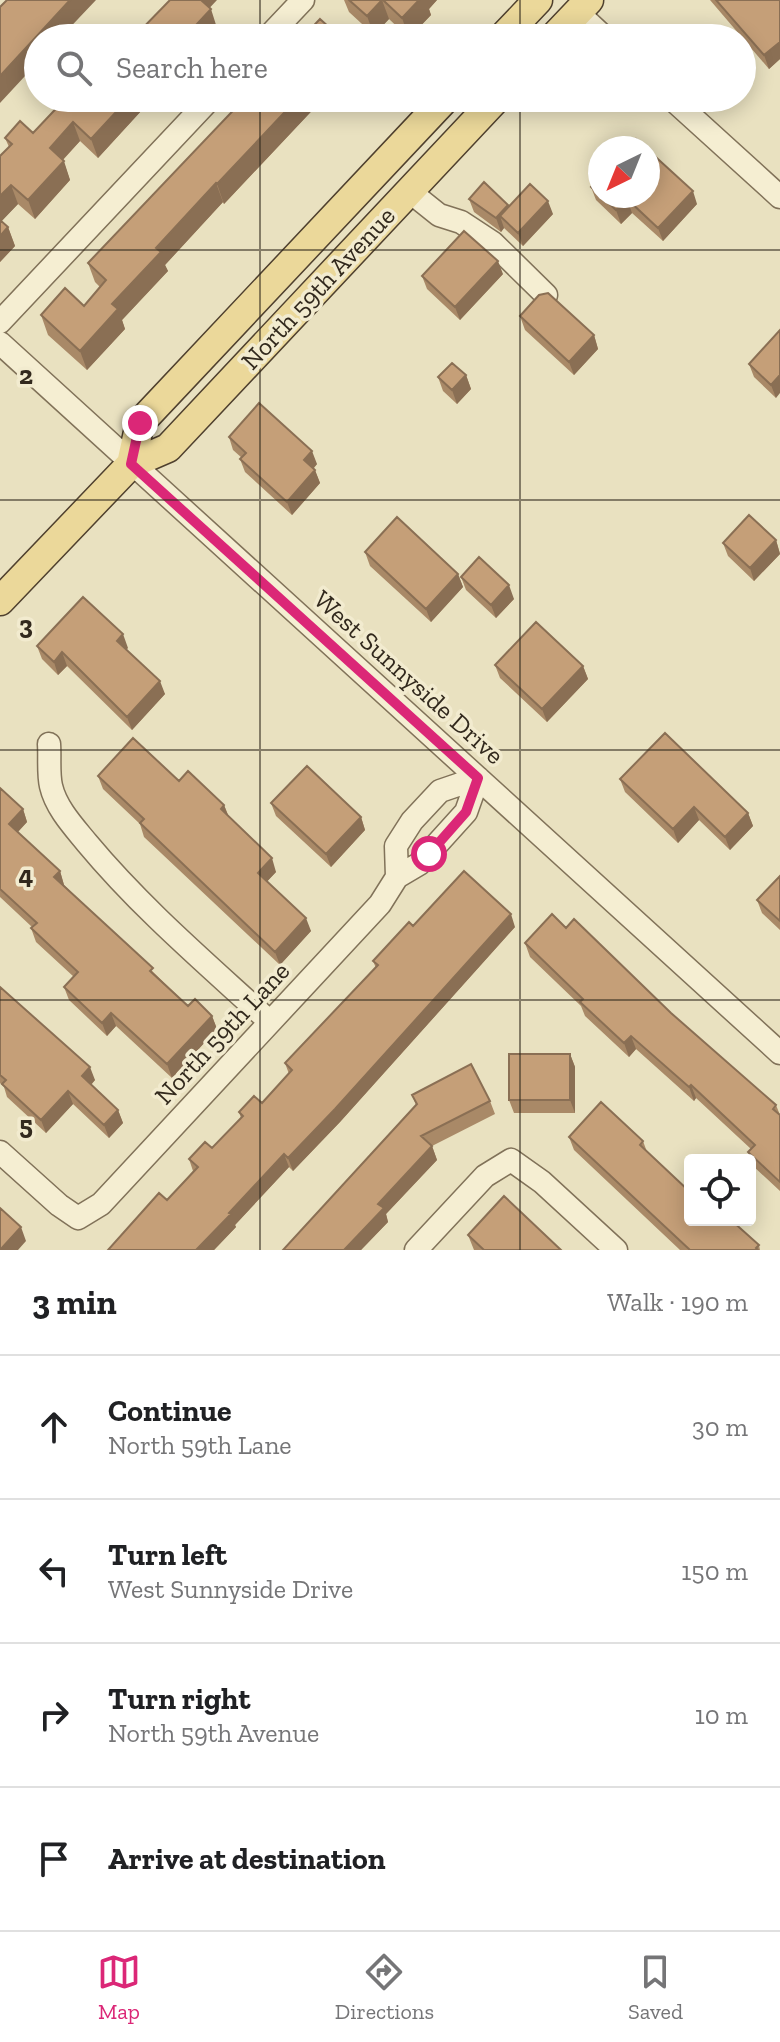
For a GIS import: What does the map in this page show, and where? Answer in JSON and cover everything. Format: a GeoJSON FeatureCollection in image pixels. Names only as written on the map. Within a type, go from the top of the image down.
{"type":"FeatureCollection","features":[{"type":"Feature","properties":{"kind":"main road"},"geometry":{"type":"LineString","coordinates":[[515,24],[538,0]]}},
{"type":"Feature","properties":{"kind":"main road"},"geometry":{"type":"LineString","coordinates":[[566,24],[583,6]]}},
{"type":"Feature","properties":{"kind":"main road","name":"North 59th Avenue"},"geometry":{"type":"LineString","coordinates":[[131,464],[140,423],[433,112]]}},
{"type":"Feature","properties":{"kind":"main road","name":"North 59th Avenue"},"geometry":{"type":"LineString","coordinates":[[0,601],[131,464],[168,448],[484,112]]}},
{"type":"Feature","properties":{"kind":"street"},"geometry":{"type":"LineString","coordinates":[[280,24],[303,0]]}},
{"type":"Feature","properties":{"kind":"street"},"geometry":{"type":"LineString","coordinates":[[583,6],[595,24]]}},
{"type":"Feature","properties":{"kind":"street"},"geometry":{"type":"LineString","coordinates":[[0,322],[198,112]]}},
{"type":"Feature","properties":{"kind":"street"},"geometry":{"type":"LineString","coordinates":[[686,112],[780,197]]}},
{"type":"Feature","properties":{"kind":"street"},"geometry":{"type":"LineString","coordinates":[[409,191],[439,215],[461,222],[493,243],[546,295]]}},
{"type":"Feature","properties":{"kind":"street","name":"West Sunnyside Drive"},"geometry":{"type":"LineString","coordinates":[[0,343],[780,1053]]}},
{"type":"Feature","properties":{"kind":"street"},"geometry":{"type":"LineString","coordinates":[[49,744],[51,787],[76,830],[151,913],[270,1022]]}},
{"type":"Feature","properties":{"kind":"street","name":"North 59th Lane"},"geometry":{"type":"LineString","coordinates":[[397,877],[396,846],[406,831],[440,791],[478,778]]}},
{"type":"Feature","properties":{"kind":"street","name":"North 59th Lane"},"geometry":{"type":"LineString","coordinates":[[0,1152],[78,1218],[101,1204],[380,904],[397,877],[429,854],[466,812],[478,778]]}},
{"type":"Feature","properties":{"kind":"street"},"geometry":{"type":"LineString","coordinates":[[406,831],[429,854]]}},
{"type":"Feature","properties":{"kind":"street"},"geometry":{"type":"LineString","coordinates":[[416,1250],[485,1176],[511,1160],[542,1182],[616,1250]]}},
{"type":"Feature","properties":{"kind":"building"},"geometry":{"type":"Polygon","coordinates":[[[7,0],[70,0],[48,24],[24,24],[24,50],[0,76],[0,7],[7,0]]]}},
{"type":"Feature","properties":{"kind":"building"},"geometry":{"type":"Polygon","coordinates":[[[170,0],[201,0],[211,9],[197,24],[147,24],[170,0]]]}},
{"type":"Feature","properties":{"kind":"building"},"geometry":{"type":"Polygon","coordinates":[[[349,0],[382,0],[367,16],[349,0]]]}},
{"type":"Feature","properties":{"kind":"building"},"geometry":{"type":"Polygon","coordinates":[[[383,0],[419,0],[402,18],[383,0]]]}},
{"type":"Feature","properties":{"kind":"building"},"geometry":{"type":"Polygon","coordinates":[[[716,0],[780,0],[780,42],[764,55],[756,46],[756,24],[737,24],[716,0]]]}},
{"type":"Feature","properties":{"kind":"building"},"geometry":{"type":"Polygon","coordinates":[[[53,112],[116,112],[91,139],[73,122],[50,148],[64,161],[28,200],[11,185],[0,196],[0,156],[12,144],[5,138],[20,121],[33,133],[53,112]]]}},
{"type":"Feature","properties":{"kind":"building"},"geometry":{"type":"Polygon","coordinates":[[[232,112],[285,112],[156,248],[161,252],[112,304],[118,309],[80,351],[41,315],[65,288],[84,306],[106,280],[88,263],[232,112]]]}},
{"type":"Feature","properties":{"kind":"building"},"geometry":{"type":"Polygon","coordinates":[[[660,161],[693,191],[658,228],[637,208],[660,208],[660,161]]]}},
{"type":"Feature","properties":{"kind":"building"},"geometry":{"type":"Polygon","coordinates":[[[484,182],[508,205],[496,218],[469,199],[484,182]]]}},
{"type":"Feature","properties":{"kind":"building"},"geometry":{"type":"Polygon","coordinates":[[[530,184],[548,201],[518,233],[500,216],[530,184]]]}},
{"type":"Feature","properties":{"kind":"building"},"geometry":{"type":"Polygon","coordinates":[[[0,220],[8,227],[0,236],[0,220]]]}},
{"type":"Feature","properties":{"kind":"building"},"geometry":{"type":"Polygon","coordinates":[[[464,231],[498,261],[455,307],[422,276],[464,231]]]}},
{"type":"Feature","properties":{"kind":"building"},"geometry":{"type":"Polygon","coordinates":[[[548,293],[594,335],[569,362],[520,316],[539,295],[548,293]]]}},
{"type":"Feature","properties":{"kind":"building"},"geometry":{"type":"Polygon","coordinates":[[[780,330],[780,375],[771,385],[749,364],[780,330]]]}},
{"type":"Feature","properties":{"kind":"building"},"geometry":{"type":"Polygon","coordinates":[[[452,363],[466,375],[452,390],[438,377],[452,363]]]}},
{"type":"Feature","properties":{"kind":"building"},"geometry":{"type":"Polygon","coordinates":[[[259,403],[312,451],[304,460],[315,470],[287,502],[240,459],[246,453],[229,437],[259,403]]]}},
{"type":"Feature","properties":{"kind":"building"},"geometry":{"type":"Polygon","coordinates":[[[749,515],[776,540],[750,568],[723,543],[749,515]]]}},
{"type":"Feature","properties":{"kind":"building"},"geometry":{"type":"Polygon","coordinates":[[[397,517],[458,574],[426,609],[365,552],[397,517]]]}},
{"type":"Feature","properties":{"kind":"building"},"geometry":{"type":"Polygon","coordinates":[[[479,557],[509,585],[491,605],[461,577],[479,557]]]}},
{"type":"Feature","properties":{"kind":"building"},"geometry":{"type":"Polygon","coordinates":[[[83,597],[123,634],[117,641],[160,681],[127,717],[62,652],[54,662],[37,646],[83,597]]]}},
{"type":"Feature","properties":{"kind":"building"},"geometry":{"type":"Polygon","coordinates":[[[536,622],[583,666],[542,709],[495,665],[536,622]]]}},
{"type":"Feature","properties":{"kind":"building"},"geometry":{"type":"Polygon","coordinates":[[[665,733],[748,813],[725,837],[694,807],[673,829],[620,779],[665,733]]]}},
{"type":"Feature","properties":{"kind":"building"},"geometry":{"type":"Polygon","coordinates":[[[133,738],[179,781],[188,771],[224,805],[221,809],[272,858],[258,873],[306,918],[275,952],[140,823],[144,819],[98,776],[133,738]]]}},
{"type":"Feature","properties":{"kind":"building"},"geometry":{"type":"Polygon","coordinates":[[[307,766],[361,817],[326,854],[271,803],[307,766]]]}},
{"type":"Feature","properties":{"kind":"building"},"geometry":{"type":"Polygon","coordinates":[[[0,788],[23,809],[9,824],[60,871],[54,877],[153,968],[150,971],[188,1006],[195,999],[212,1016],[167,1064],[111,1013],[102,1023],[64,987],[78,972],[31,928],[37,923],[0,889],[0,788]]]}},
{"type":"Feature","properties":{"kind":"building"},"geometry":{"type":"Polygon","coordinates":[[[464,871],[511,914],[335,1109],[288,1158],[284,1154],[196,1250],[108,1250],[159,1193],[167,1200],[198,1167],[189,1159],[205,1142],[212,1148],[243,1116],[239,1112],[254,1096],[262,1103],[292,1070],[285,1063],[378,965],[373,961],[409,922],[413,926],[464,871]]]}},
{"type":"Feature","properties":{"kind":"building"},"geometry":{"type":"Polygon","coordinates":[[[780,876],[780,921],[757,900],[780,876]]]}},
{"type":"Feature","properties":{"kind":"building"},"geometry":{"type":"Polygon","coordinates":[[[552,914],[566,928],[574,919],[671,1013],[776,1105],[773,1109],[780,1115],[780,1182],[756,1160],[756,1154],[748,1152],[755,1145],[691,1085],[689,1087],[631,1036],[624,1043],[580,1002],[583,999],[525,943],[552,914]]]}},
{"type":"Feature","properties":{"kind":"building"},"geometry":{"type":"Polygon","coordinates":[[[0,987],[90,1067],[82,1076],[118,1110],[104,1125],[68,1091],[41,1120],[2,1084],[6,1080],[0,1075],[0,987]]]}},
{"type":"Feature","properties":{"kind":"building"},"geometry":{"type":"Polygon","coordinates":[[[509,1054],[570,1054],[570,1100],[509,1100],[509,1054]]]}},
{"type":"Feature","properties":{"kind":"building"},"geometry":{"type":"Polygon","coordinates":[[[471,1064],[490,1101],[421,1136],[432,1146],[378,1204],[384,1208],[344,1250],[283,1250],[417,1104],[412,1095],[471,1064]]]}},
{"type":"Feature","properties":{"kind":"building"},"geometry":{"type":"Polygon","coordinates":[[[601,1102],[643,1141],[640,1145],[684,1186],[684,1226],[738,1226],[759,1245],[758,1250],[690,1250],[569,1137],[601,1102]]]}},
{"type":"Feature","properties":{"kind":"building"},"geometry":{"type":"Polygon","coordinates":[[[504,1196],[561,1250],[484,1250],[468,1235],[504,1196]]]}},
{"type":"Feature","properties":{"kind":"building"},"geometry":{"type":"Polygon","coordinates":[[[0,1208],[21,1227],[0,1250],[0,1208]]]}},
{"type":"Feature","properties":{"kind":"route"},"geometry":{"type":"LineString","coordinates":[[140,423],[131,464],[478,778],[466,812],[429,854]]}}]}
